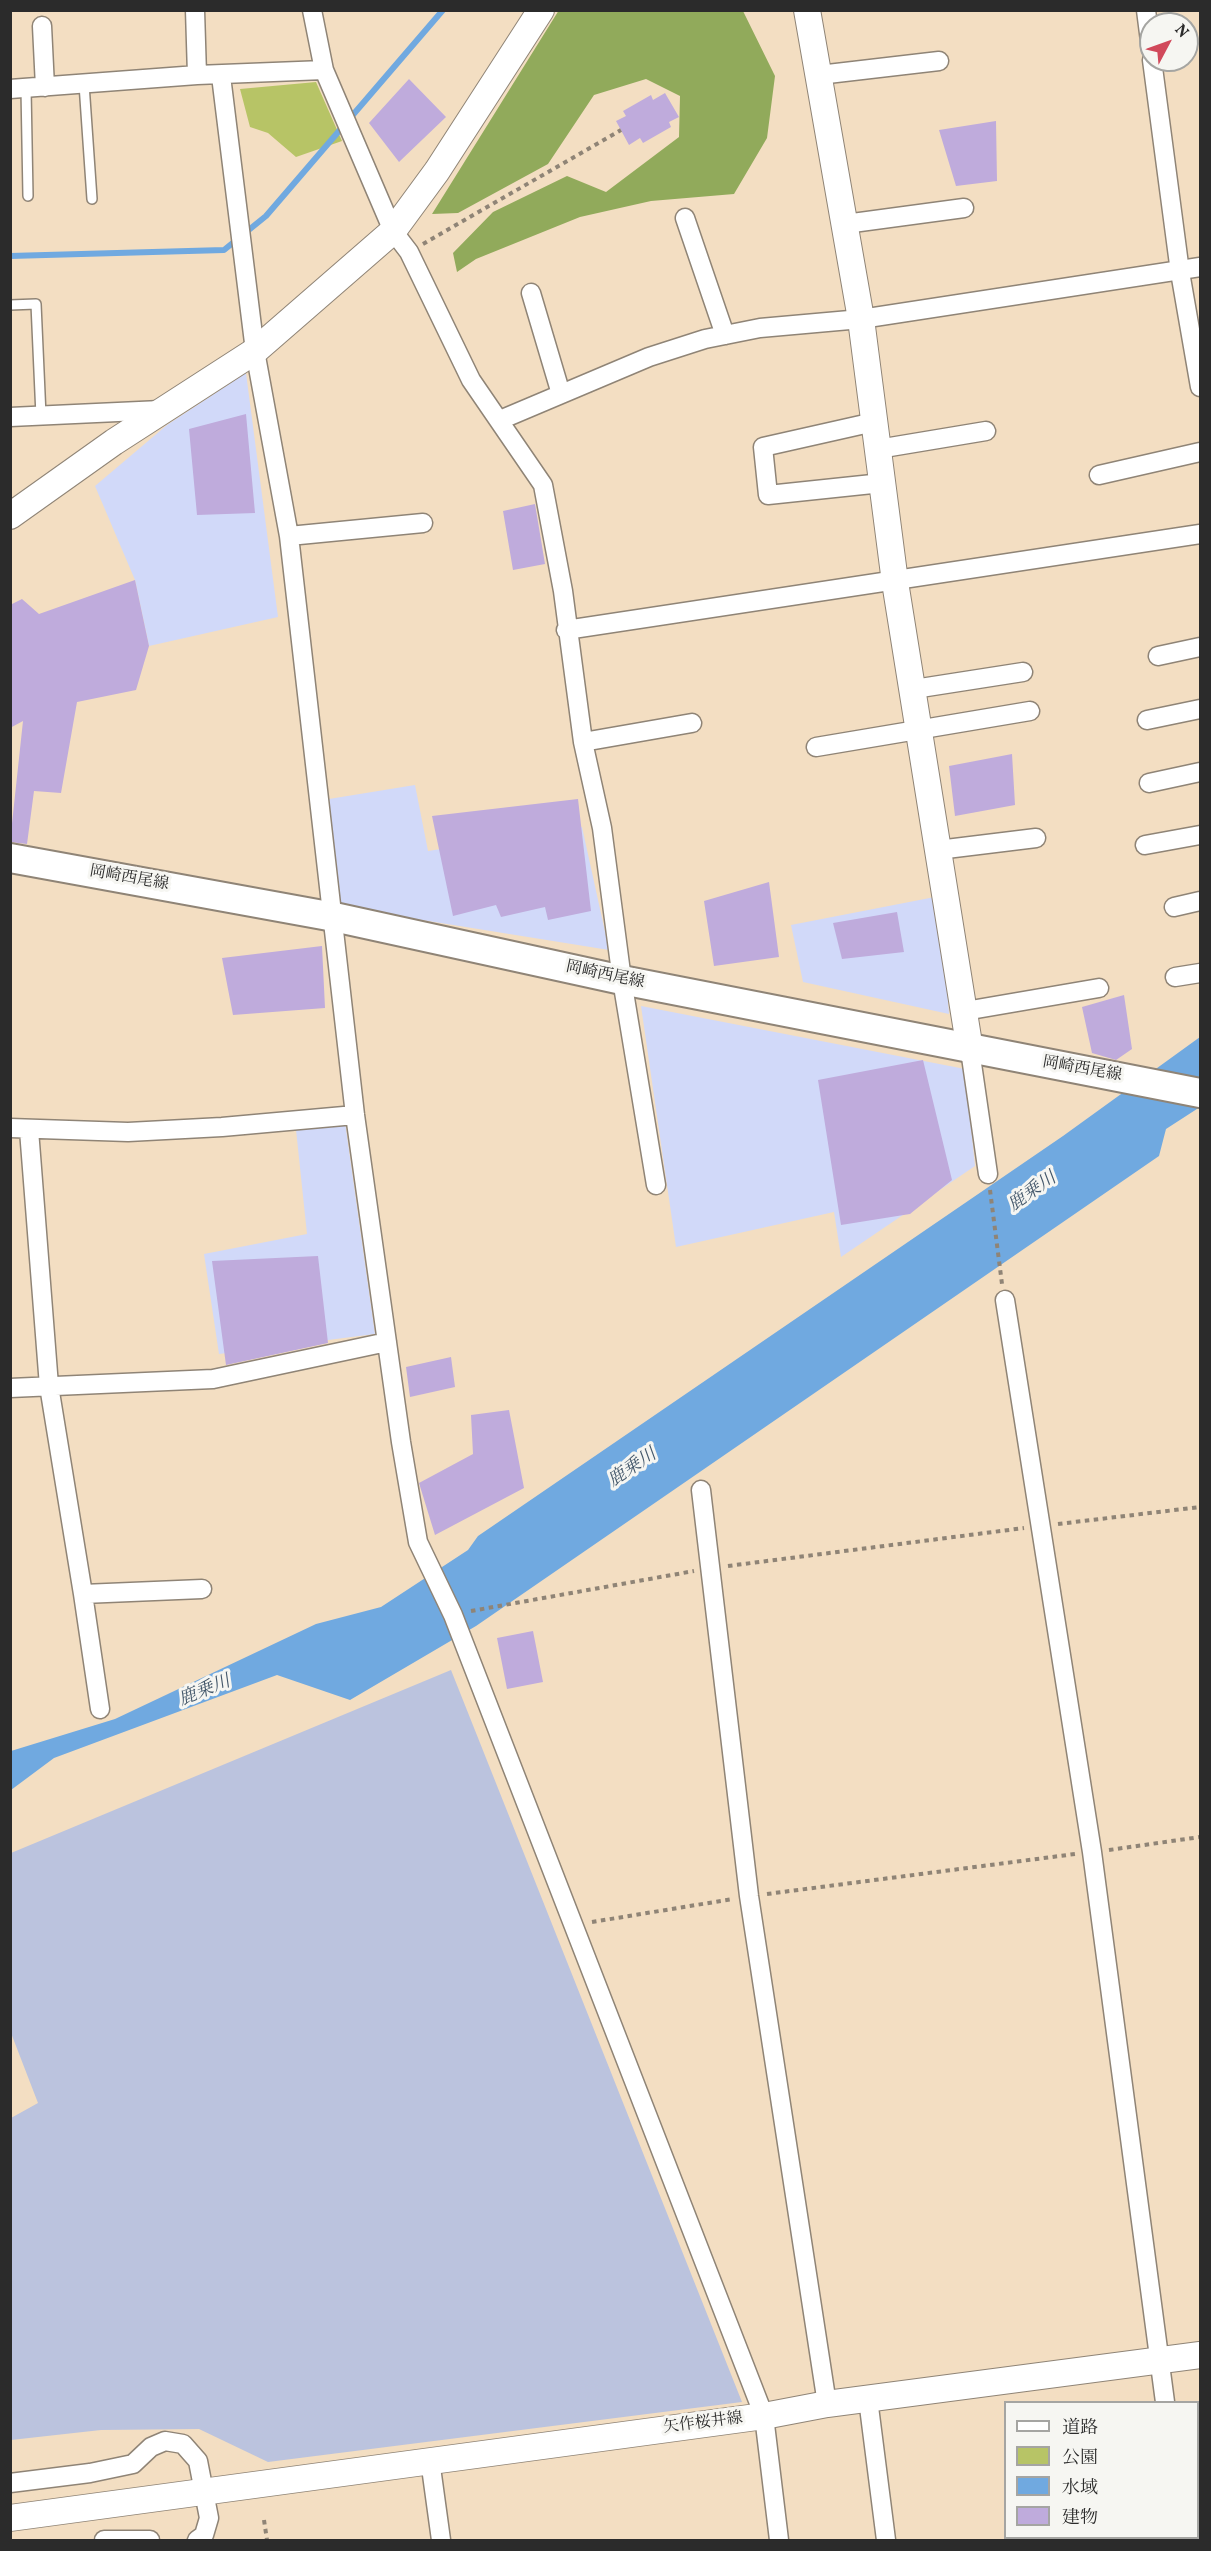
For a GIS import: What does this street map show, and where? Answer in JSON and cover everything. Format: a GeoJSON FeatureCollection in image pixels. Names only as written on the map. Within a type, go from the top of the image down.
{"type":"FeatureCollection","features":[{"type":"Feature","properties":{"kind":"main road","name":"岡崎西尾線"},"geometry":{"type":"LineString","coordinates":[[10,858],[334,917],[622,980],[970,1050],[1200,1093]]}},
{"type":"Feature","properties":{"kind":"street"},"geometry":{"type":"LineString","coordinates":[[195,10],[196,75]]}},
{"type":"Feature","properties":{"kind":"street"},"geometry":{"type":"LineString","coordinates":[[312,10],[324,70],[393,231],[409,252],[471,380],[543,485],[563,591],[566,630],[583,742],[602,828],[622,980],[656,1185]]}},
{"type":"Feature","properties":{"kind":"street"},"geometry":{"type":"LineString","coordinates":[[10,516],[163,410],[255,351],[393,231],[437,171],[541,10]]}},
{"type":"Feature","properties":{"kind":"street"},"geometry":{"type":"LineString","coordinates":[[807,10],[861,319],[895,582],[965,1011],[987,1174]]}},
{"type":"Feature","properties":{"kind":"street"},"geometry":{"type":"LineString","coordinates":[[42,27],[45,87]]}},
{"type":"Feature","properties":{"kind":"street"},"geometry":{"type":"LineString","coordinates":[[819,75],[939,61]]}},
{"type":"Feature","properties":{"kind":"street"},"geometry":{"type":"LineString","coordinates":[[18,89],[196,75],[221,76],[324,70]]}},
{"type":"Feature","properties":{"kind":"street"},"geometry":{"type":"LineString","coordinates":[[1154,72],[1180,272],[1200,387]]}},
{"type":"Feature","properties":{"kind":"street"},"geometry":{"type":"LineString","coordinates":[[221,76],[255,351],[289,536],[355,1114],[418,1542],[453,1615],[764,2416],[779,2541]]}},
{"type":"Feature","properties":{"kind":"street"},"geometry":{"type":"LineString","coordinates":[[845,224],[964,208]]}},
{"type":"Feature","properties":{"kind":"street"},"geometry":{"type":"LineString","coordinates":[[685,218],[725,335]]}},
{"type":"Feature","properties":{"kind":"street"},"geometry":{"type":"LineString","coordinates":[[500,420],[649,357],[725,335],[760,328],[861,319],[1180,272],[1200,267]]}},
{"type":"Feature","properties":{"kind":"street"},"geometry":{"type":"LineString","coordinates":[[531,293],[561,394]]}},
{"type":"Feature","properties":{"kind":"street"},"geometry":{"type":"LineString","coordinates":[[10,417],[163,410]]}},
{"type":"Feature","properties":{"kind":"street"},"geometry":{"type":"LineString","coordinates":[[874,422],[763,447],[768,495],[882,483]]}},
{"type":"Feature","properties":{"kind":"street"},"geometry":{"type":"LineString","coordinates":[[878,449],[986,431]]}},
{"type":"Feature","properties":{"kind":"street"},"geometry":{"type":"LineString","coordinates":[[1099,475],[1200,452]]}},
{"type":"Feature","properties":{"kind":"street"},"geometry":{"type":"LineString","coordinates":[[289,536],[423,523]]}},
{"type":"Feature","properties":{"kind":"street"},"geometry":{"type":"LineString","coordinates":[[566,630],[1200,534]]}},
{"type":"Feature","properties":{"kind":"street"},"geometry":{"type":"LineString","coordinates":[[1158,656],[1200,647]]}},
{"type":"Feature","properties":{"kind":"street"},"geometry":{"type":"LineString","coordinates":[[914,689],[1023,672]]}},
{"type":"Feature","properties":{"kind":"street"},"geometry":{"type":"LineString","coordinates":[[1147,720],[1200,709]]}},
{"type":"Feature","properties":{"kind":"street"},"geometry":{"type":"LineString","coordinates":[[816,747],[1030,711]]}},
{"type":"Feature","properties":{"kind":"street"},"geometry":{"type":"LineString","coordinates":[[583,742],[692,723]]}},
{"type":"Feature","properties":{"kind":"street"},"geometry":{"type":"LineString","coordinates":[[1149,783],[1200,772]]}},
{"type":"Feature","properties":{"kind":"street"},"geometry":{"type":"LineString","coordinates":[[1145,845],[1200,835]]}},
{"type":"Feature","properties":{"kind":"street"},"geometry":{"type":"LineString","coordinates":[[938,850],[1036,838]]}},
{"type":"Feature","properties":{"kind":"street"},"geometry":{"type":"LineString","coordinates":[[1174,907],[1200,901]]}},
{"type":"Feature","properties":{"kind":"street"},"geometry":{"type":"LineString","coordinates":[[1175,977],[1200,973]]}},
{"type":"Feature","properties":{"kind":"street"},"geometry":{"type":"LineString","coordinates":[[965,1011],[1099,988]]}},
{"type":"Feature","properties":{"kind":"street"},"geometry":{"type":"LineString","coordinates":[[10,1128],[128,1132],[210,1128],[355,1114]]}},
{"type":"Feature","properties":{"kind":"street"},"geometry":{"type":"LineString","coordinates":[[29,1130],[49,1386],[100,1709]]}},
{"type":"Feature","properties":{"kind":"street"},"geometry":{"type":"LineString","coordinates":[[1005,1300],[1092,1852],[1165,2401]]}},
{"type":"Feature","properties":{"kind":"street"},"geometry":{"type":"LineString","coordinates":[[10,1388],[213,1379],[387,1342]]}},
{"type":"Feature","properties":{"kind":"street"},"geometry":{"type":"LineString","coordinates":[[701,1490],[749,1896],[827,2404]]}},
{"type":"Feature","properties":{"kind":"street"},"geometry":{"type":"LineString","coordinates":[[83,1594],[202,1589]]}},
{"type":"Feature","properties":{"kind":"street","name":"矢作桜井線"},"geometry":{"type":"LineString","coordinates":[[10,2518],[764,2416],[827,2404],[1200,2355]]}},
{"type":"Feature","properties":{"kind":"street"},"geometry":{"type":"LineString","coordinates":[[868,2399],[886,2541]]}},
{"type":"Feature","properties":{"kind":"street"},"geometry":{"type":"LineString","coordinates":[[10,2483],[90,2473],[134,2464],[151,2447],[165,2441],[183,2444],[198,2461],[209,2518],[204,2535],[197,2541]]}},
{"type":"Feature","properties":{"kind":"street"},"geometry":{"type":"LineString","coordinates":[[430,2460],[441,2541]]}},
{"type":"Feature","properties":{"kind":"street"},"geometry":{"type":"LineString","coordinates":[[104,2541],[150,2541]]}},
{"type":"Feature","properties":{"kind":"lane"},"geometry":{"type":"LineString","coordinates":[[84,84],[92,199]]}},
{"type":"Feature","properties":{"kind":"lane"},"geometry":{"type":"LineString","coordinates":[[18,89],[27,196]]}},
{"type":"Feature","properties":{"kind":"lane"},"geometry":{"type":"LineString","coordinates":[[10,305],[36,304],[41,416]]}},
{"type":"Feature","properties":{"kind":"path"},"geometry":{"type":"LineString","coordinates":[[409,252],[621,130]]}},
{"type":"Feature","properties":{"kind":"path"},"geometry":{"type":"LineString","coordinates":[[987,1174],[1005,1300]]}},
{"type":"Feature","properties":{"kind":"path"},"geometry":{"type":"LineString","coordinates":[[453,1615],[709,1568],[1200,1507]]}},
{"type":"Feature","properties":{"kind":"path"},"geometry":{"type":"LineString","coordinates":[[574,1924],[749,1896],[1200,1837]]}},
{"type":"Feature","properties":{"kind":"path"},"geometry":{"type":"LineString","coordinates":[[264,2520],[267,2541]]}},
{"type":"Feature","properties":{"kind":"shaded area"},"geometry":{"type":"Polygon","coordinates":[[[246,373],[278,617],[149,646],[135,580],[95,486],[167,425],[246,373]]]}},
{"type":"Feature","properties":{"kind":"shaded area"},"geometry":{"type":"Polygon","coordinates":[[[415,785],[428,851],[582,827],[609,950],[341,907],[329,799],[415,785]]]}},
{"type":"Feature","properties":{"kind":"shaded area"},"geometry":{"type":"Polygon","coordinates":[[[940,896],[949,1014],[803,982],[791,925],[940,896]]]}},
{"type":"Feature","properties":{"kind":"shaded area"},"geometry":{"type":"Polygon","coordinates":[[[641,1006],[965,1069],[975,1166],[841,1257],[834,1212],[676,1247],[641,1006]]]}},
{"type":"Feature","properties":{"kind":"shaded area"},"geometry":{"type":"Polygon","coordinates":[[[344,1115],[375,1334],[219,1354],[204,1254],[307,1234],[295,1120],[344,1115]]]}},
{"type":"Feature","properties":{"kind":"shaded area"},"geometry":{"type":"Polygon","coordinates":[[[451,1670],[742,2402],[268,2462],[199,2429],[101,2430],[11,2440],[11,2118],[38,2103],[11,2033],[11,1853],[451,1670]]]}},
{"type":"Feature","properties":{"kind":"green space"},"geometry":{"type":"Polygon","coordinates":[[[559,10],[743,11],[775,76],[767,138],[734,194],[651,201],[580,217],[476,259],[457,272],[453,253],[493,212],[567,176],[606,192],[679,137],[680,96],[646,79],[594,95],[548,164],[458,213],[432,214],[559,10]]]}},
{"type":"Feature","properties":{"kind":"green space"},"geometry":{"type":"Polygon","coordinates":[[[316,82],[342,141],[296,157],[268,133],[250,127],[240,89],[316,82]]]}},
{"type":"Feature","properties":{"kind":"water","name":"鹿乗川"},"geometry":{"type":"Polygon","coordinates":[[[1200,1037],[1200,1107],[1166,1129],[1159,1156],[476,1626],[350,1700],[277,1675],[54,1758],[11,1790],[11,1751],[115,1719],[316,1624],[381,1607],[468,1550],[478,1536],[1063,1136],[1200,1037]]]}},
{"type":"Feature","properties":{"kind":"building"},"geometry":{"type":"Polygon","coordinates":[[[409,79],[446,117],[399,162],[369,123],[409,79]]]}},
{"type":"Feature","properties":{"kind":"building"},"geometry":{"type":"Polygon","coordinates":[[[665,93],[679,117],[669,122],[671,127],[643,143],[640,138],[629,145],[616,121],[626,116],[623,111],[651,95],[653,100],[665,93]]]}},
{"type":"Feature","properties":{"kind":"building"},"geometry":{"type":"Polygon","coordinates":[[[996,121],[997,181],[956,186],[939,130],[996,121]]]}},
{"type":"Feature","properties":{"kind":"building"},"geometry":{"type":"Polygon","coordinates":[[[246,414],[255,513],[197,515],[189,429],[246,414]]]}},
{"type":"Feature","properties":{"kind":"building"},"geometry":{"type":"Polygon","coordinates":[[[535,504],[545,564],[513,570],[503,511],[535,504]]]}},
{"type":"Feature","properties":{"kind":"building"},"geometry":{"type":"Polygon","coordinates":[[[135,580],[149,646],[136,690],[77,702],[61,793],[34,791],[27,844],[10,842],[23,721],[10,728],[10,605],[22,599],[39,614],[135,580]]]}},
{"type":"Feature","properties":{"kind":"building"},"geometry":{"type":"Polygon","coordinates":[[[1012,754],[1015,805],[955,816],[949,766],[1012,754]]]}},
{"type":"Feature","properties":{"kind":"building"},"geometry":{"type":"Polygon","coordinates":[[[578,799],[591,911],[548,920],[545,907],[501,917],[496,905],[453,916],[432,816],[578,799]]]}},
{"type":"Feature","properties":{"kind":"building"},"geometry":{"type":"Polygon","coordinates":[[[769,882],[779,957],[714,966],[704,901],[769,882]]]}},
{"type":"Feature","properties":{"kind":"building"},"geometry":{"type":"Polygon","coordinates":[[[897,912],[904,952],[842,959],[833,923],[897,912]]]}},
{"type":"Feature","properties":{"kind":"building"},"geometry":{"type":"Polygon","coordinates":[[[322,946],[325,1008],[233,1015],[222,958],[322,946]]]}},
{"type":"Feature","properties":{"kind":"building"},"geometry":{"type":"Polygon","coordinates":[[[1124,995],[1132,1049],[1116,1060],[1092,1053],[1082,1007],[1124,995]]]}},
{"type":"Feature","properties":{"kind":"building"},"geometry":{"type":"Polygon","coordinates":[[[923,1060],[952,1180],[910,1214],[841,1225],[818,1080],[923,1060]]]}},
{"type":"Feature","properties":{"kind":"building"},"geometry":{"type":"Polygon","coordinates":[[[318,1256],[328,1343],[226,1365],[212,1261],[318,1256]]]}},
{"type":"Feature","properties":{"kind":"building"},"geometry":{"type":"Polygon","coordinates":[[[451,1357],[455,1387],[410,1397],[406,1367],[451,1357]]]}},
{"type":"Feature","properties":{"kind":"building"},"geometry":{"type":"Polygon","coordinates":[[[509,1410],[524,1488],[435,1535],[419,1483],[473,1454],[471,1415],[509,1410]]]}},
{"type":"Feature","properties":{"kind":"building"},"geometry":{"type":"Polygon","coordinates":[[[533,1631],[543,1682],[507,1689],[497,1638],[533,1631]]]}},
{"type":"Feature","properties":{"kind":"waterway"},"geometry":{"type":"LineString","coordinates":[[10,256],[224,250],[266,216],[443,10]]}}]}
